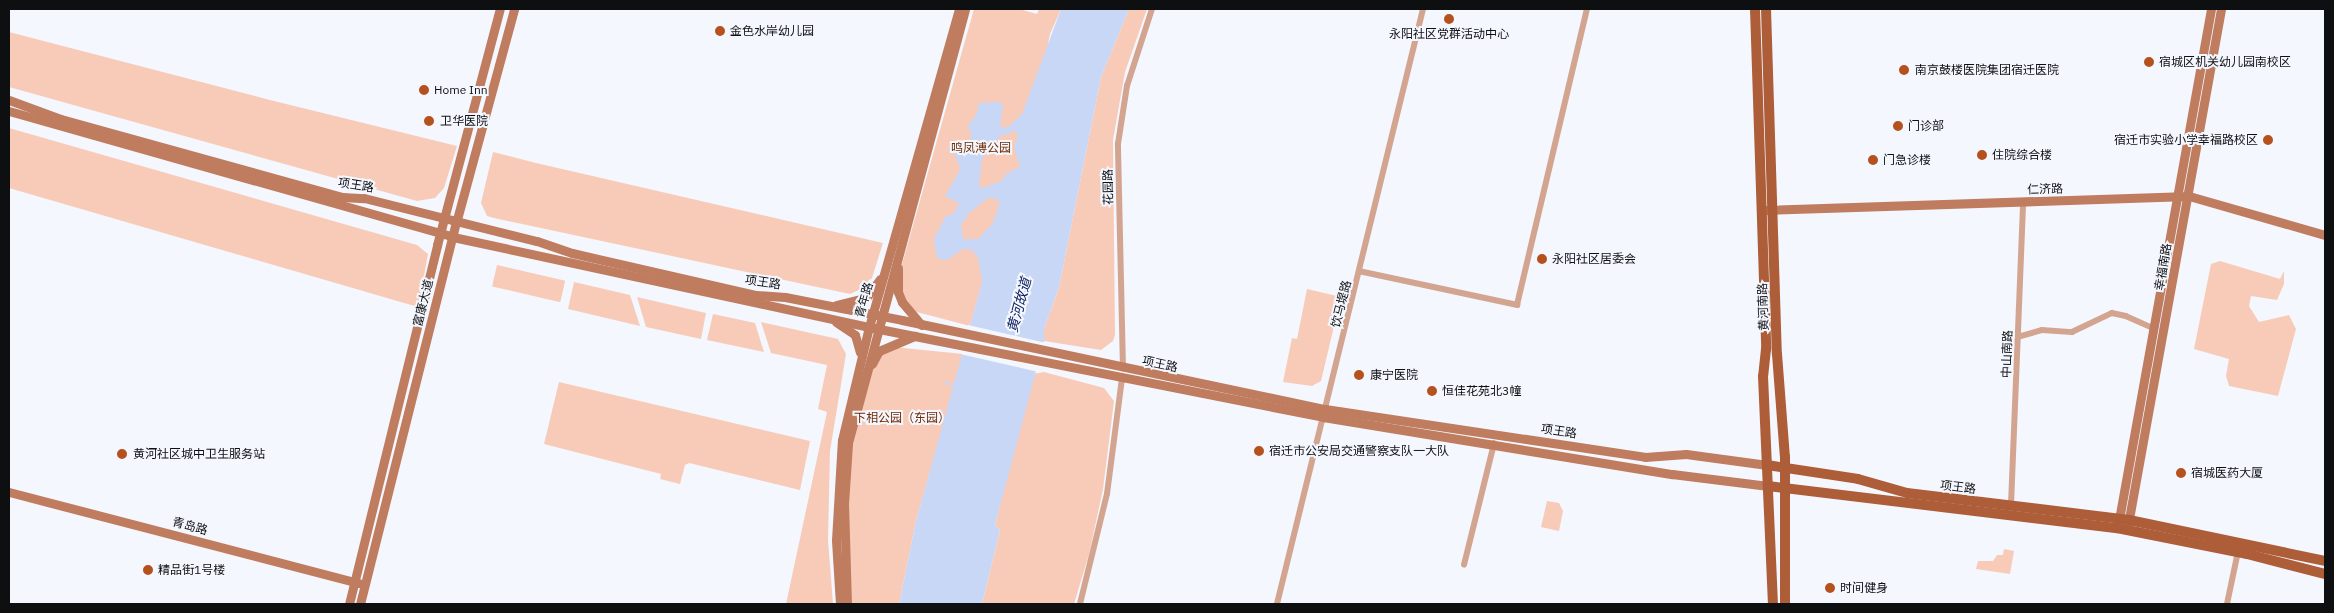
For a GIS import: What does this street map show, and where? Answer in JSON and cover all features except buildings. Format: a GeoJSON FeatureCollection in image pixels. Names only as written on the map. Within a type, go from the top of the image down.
{"type":"FeatureCollection","features":[{"type":"Feature","properties":{"kind":"main road","name":"富康大道"},"geometry":{"type":"LineString","coordinates":[[348,604],[440,234],[500,9]]}},
{"type":"Feature","properties":{"kind":"main road","name":"富康大道"},"geometry":{"type":"LineString","coordinates":[[360,604],[456,223],[514,9]]}},
{"type":"Feature","properties":{"kind":"main road","name":"青年路"},"geometry":{"type":"LineString","coordinates":[[840,604],[836,540],[838,464],[959,9]]}},
{"type":"Feature","properties":{"kind":"main road","name":"青年路"},"geometry":{"type":"LineString","coordinates":[[896,246],[965,9]]}},
{"type":"Feature","properties":{"kind":"main road","name":"黄河南路"},"geometry":{"type":"LineString","coordinates":[[1755,9],[1767,466],[1773,604]]}},
{"type":"Feature","properties":{"kind":"main road","name":"黄河南路"},"geometry":{"type":"LineString","coordinates":[[1766,9],[1772,210],[1786,468],[1784,488],[1785,604]]}},
{"type":"Feature","properties":{"kind":"main road","name":"幸福南路"},"geometry":{"type":"LineString","coordinates":[[2123,524],[2154,328],[2211,9]]}},
{"type":"Feature","properties":{"kind":"main road","name":"幸福南路"},"geometry":{"type":"LineString","coordinates":[[2123,524],[2189,196],[2221,9]]}},
{"type":"Feature","properties":{"kind":"main road","name":"项王路"},"geometry":{"type":"LineString","coordinates":[[9,100],[61,119],[342,197],[364,198],[456,223],[748,293],[830,306],[962,334],[1067,362]]}},
{"type":"Feature","properties":{"kind":"main road","name":"项王路"},"geometry":{"type":"LineString","coordinates":[[9,111],[440,234],[873,328],[1067,362],[1324,413],[1672,474],[1784,488],[2123,524],[2325,574]]}},
{"type":"Feature","properties":{"kind":"main road","name":"仁济路"},"geometry":{"type":"LineString","coordinates":[[1761,210],[2023,203],[2189,196],[2325,235]]}},
{"type":"Feature","properties":{"kind":"main road"},"geometry":{"type":"LineString","coordinates":[[830,306],[866,297],[878,283],[896,246]]}},
{"type":"Feature","properties":{"kind":"main road"},"geometry":{"type":"LineString","coordinates":[[896,246],[898,292],[906,311],[921,325]]}},
{"type":"Feature","properties":{"kind":"main road"},"geometry":{"type":"LineString","coordinates":[[829,318],[855,335],[861,349],[853,409]]}},
{"type":"Feature","properties":{"kind":"main road"},"geometry":{"type":"LineString","coordinates":[[853,409],[879,350],[917,335]]}},
{"type":"Feature","properties":{"kind":"main road","name":"青年路"},"geometry":{"type":"LineString","coordinates":[[847,604],[844,467],[853,409]]}},
{"type":"Feature","properties":{"kind":"main road","name":"项王路"},"geometry":{"type":"LineString","coordinates":[[1324,413],[1645,457],[1686,454],[1786,468],[1870,481],[1907,494],[2011,506],[2123,524],[2325,561]]}},
{"type":"Feature","properties":{"kind":"main road","name":"青岛路"},"geometry":{"type":"LineString","coordinates":[[9,492],[365,585]]}},
{"type":"Feature","properties":{"kind":"street","name":"花园路"},"geometry":{"type":"LineString","coordinates":[[1080,604],[1110,478],[1123,373],[1118,144],[1127,86],[1152,9]]}},
{"type":"Feature","properties":{"kind":"street","name":"饮马堤路"},"geometry":{"type":"LineString","coordinates":[[1278,604],[1423,9]]}},
{"type":"Feature","properties":{"kind":"street"},"geometry":{"type":"LineString","coordinates":[[1359,271],[1517,306],[1587,9]]}},
{"type":"Feature","properties":{"kind":"street","name":"中山南路"},"geometry":{"type":"LineString","coordinates":[[2011,506],[2023,203]]}},
{"type":"Feature","properties":{"kind":"street"},"geometry":{"type":"LineString","coordinates":[[2018,337],[2042,330],[2072,332],[2112,314],[2126,316],[2154,328]]}},
{"type":"Feature","properties":{"kind":"street"},"geometry":{"type":"LineString","coordinates":[[1464,565],[1494,444]]}},
{"type":"Feature","properties":{"kind":"street"},"geometry":{"type":"LineString","coordinates":[[2227,604],[2238,552]]}},
{"type":"Feature","properties":{"kind":"green space","name":"鸣凤溥公园"},"geometry":{"type":"Polygon","coordinates":[[[974,9],[1019,9],[1037,14],[1039,9],[1061,9],[1050,34],[1023,166],[1009,187],[970,326],[913,311],[905,304],[899,275],[974,9]]]}},
{"type":"Feature","properties":{"kind":"green space"},"geometry":{"type":"Polygon","coordinates":[[[1129,9],[1147,9],[1125,72],[1113,140],[1115,335],[1113,341],[1101,350],[1044,341],[1044,329],[1059,287],[1101,77],[1129,9]]]}},
{"type":"Feature","properties":{"kind":"green space"},"geometry":{"type":"Polygon","coordinates":[[[9,32],[270,100],[457,146],[444,188],[435,198],[417,201],[9,87],[9,32]]]}},
{"type":"Feature","properties":{"kind":"green space"},"geometry":{"type":"Polygon","coordinates":[[[9,128],[417,245],[428,254],[418,307],[9,188],[9,128]]]}},
{"type":"Feature","properties":{"kind":"green space"},"geometry":{"type":"Polygon","coordinates":[[[493,152],[883,243],[872,278],[863,288],[850,294],[494,218],[487,216],[481,203],[493,152]]]}},
{"type":"Feature","properties":{"kind":"green space"},"geometry":{"type":"Polygon","coordinates":[[[2220,261],[2280,279],[2284,271],[2284,284],[2277,300],[2251,296],[2249,306],[2259,322],[2289,315],[2296,329],[2278,396],[2229,386],[2226,376],[2229,359],[2194,349],[2211,264],[2220,261]]]}},
{"type":"Feature","properties":{"kind":"green space"},"geometry":{"type":"Polygon","coordinates":[[[497,265],[565,281],[560,302],[492,286],[497,265]]]}},
{"type":"Feature","properties":{"kind":"green space"},"geometry":{"type":"Polygon","coordinates":[[[574,282],[630,295],[640,326],[568,309],[574,282]]]}},
{"type":"Feature","properties":{"kind":"green space"},"geometry":{"type":"Polygon","coordinates":[[[1307,289],[1341,297],[1321,381],[1312,386],[1283,382],[1292,338],[1297,339],[1307,289]]]}},
{"type":"Feature","properties":{"kind":"green space"},"geometry":{"type":"Polygon","coordinates":[[[637,297],[706,313],[701,339],[646,327],[637,297]]]}},
{"type":"Feature","properties":{"kind":"green space"},"geometry":{"type":"Polygon","coordinates":[[[713,314],[755,323],[764,352],[707,340],[713,314]]]}},
{"type":"Feature","properties":{"kind":"green space"},"geometry":{"type":"Polygon","coordinates":[[[761,322],[838,339],[846,354],[830,451],[828,540],[833,604],[786,604],[827,412],[818,409],[827,365],[771,353],[761,322]]]}},
{"type":"Feature","properties":{"kind":"green space","name":"下相公园（东园）"},"geometry":{"type":"Polygon","coordinates":[[[894,347],[963,354],[916,521],[899,604],[850,604],[847,529],[850,456],[873,365],[878,357],[894,347]]]}},
{"type":"Feature","properties":{"kind":"green space"},"geometry":{"type":"Polygon","coordinates":[[[1044,372],[1104,388],[1114,401],[1103,489],[1089,554],[1074,604],[982,604],[1000,530],[995,525],[1033,374],[1044,372]]]}},
{"type":"Feature","properties":{"kind":"green space"},"geometry":{"type":"Polygon","coordinates":[[[559,382],[810,441],[800,490],[689,463],[685,465],[680,484],[660,479],[661,474],[544,444],[559,382]]]}},
{"type":"Feature","properties":{"kind":"green space"},"geometry":{"type":"Polygon","coordinates":[[[1547,501],[1559,503],[1563,511],[1559,531],[1541,527],[1547,501]]]}},
{"type":"Feature","properties":{"kind":"green space"},"geometry":{"type":"Polygon","coordinates":[[[2004,549],[2014,551],[2010,574],[1976,569],[1978,561],[1993,561],[1997,555],[2003,555],[2004,549]]]}},
{"type":"Feature","properties":{"kind":"water","name":"黄河故道"},"geometry":{"type":"Polygon","coordinates":[[[1061,9],[1129,9],[1101,77],[1059,287],[1044,329],[1044,341],[995,525],[1000,530],[982,604],[899,604],[916,521],[982,282],[978,258],[972,250],[963,249],[947,260],[938,259],[936,254],[934,239],[945,217],[954,213],[959,203],[945,196],[960,170],[956,156],[948,149],[956,144],[963,151],[969,149],[971,134],[968,126],[977,113],[979,103],[1000,102],[1003,106],[1000,127],[1008,127],[1022,114],[1061,9]],[[1015,131],[1000,136],[982,159],[979,186],[982,188],[1004,180],[1003,176],[1020,166],[1014,148],[1018,135],[1015,131]],[[988,198],[968,214],[961,225],[963,239],[978,239],[993,223],[999,205],[998,199],[988,198]]]}},
{"type":"Feature","properties":{"kind":"pier"},"geometry":{"type":"Polygon","coordinates":[[[968,325],[1046,343],[1039,372],[961,354],[968,325]]]}},
{"type":"Feature","properties":{"kind":"waterway"},"geometry":{"type":"LineString","coordinates":[[945,383],[954,385]]}},
{"type":"Feature","properties":{"kind":"place","name":"永阳社区党群活动中心"},"geometry":{"type":"Point","coordinates":[1449,19]}},
{"type":"Feature","properties":{"kind":"place","name":"金色水岸幼儿园"},"geometry":{"type":"Point","coordinates":[720,31]}},
{"type":"Feature","properties":{"kind":"place","name":"宿城区机关幼儿园南校区"},"geometry":{"type":"Point","coordinates":[2149,62]}},
{"type":"Feature","properties":{"kind":"place","name":"南京鼓楼医院集团宿迁医院"},"geometry":{"type":"Point","coordinates":[1904,70]}},
{"type":"Feature","properties":{"kind":"place","name":"Home Inn"},"geometry":{"type":"Point","coordinates":[424,90]}},
{"type":"Feature","properties":{"kind":"place","name":"卫华医院"},"geometry":{"type":"Point","coordinates":[429,121]}},
{"type":"Feature","properties":{"kind":"place","name":"门诊部"},"geometry":{"type":"Point","coordinates":[1898,126]}},
{"type":"Feature","properties":{"kind":"place","name":"宿迁市实验小学幸福路校区"},"geometry":{"type":"Point","coordinates":[2268,140]}},
{"type":"Feature","properties":{"kind":"place","name":"住院综合楼"},"geometry":{"type":"Point","coordinates":[1982,155]}},
{"type":"Feature","properties":{"kind":"place","name":"门急诊楼"},"geometry":{"type":"Point","coordinates":[1873,160]}},
{"type":"Feature","properties":{"kind":"place","name":"永阳社区居委会"},"geometry":{"type":"Point","coordinates":[1542,259]}},
{"type":"Feature","properties":{"kind":"place","name":"康宁医院"},"geometry":{"type":"Point","coordinates":[1359,375]}},
{"type":"Feature","properties":{"kind":"place","name":"恒佳花苑北3幢"},"geometry":{"type":"Point","coordinates":[1432,391]}},
{"type":"Feature","properties":{"kind":"place","name":"宿迁市公安局交通警察支队一大队"},"geometry":{"type":"Point","coordinates":[1259,451]}},
{"type":"Feature","properties":{"kind":"place","name":"黄河社区城中卫生服务站"},"geometry":{"type":"Point","coordinates":[122,454]}},
{"type":"Feature","properties":{"kind":"place","name":"宿城医药大厦"},"geometry":{"type":"Point","coordinates":[2181,473]}},
{"type":"Feature","properties":{"kind":"place","name":"精品街1号楼"},"geometry":{"type":"Point","coordinates":[148,570]}},
{"type":"Feature","properties":{"kind":"place","name":"时间健身"},"geometry":{"type":"Point","coordinates":[1830,588]}}]}
